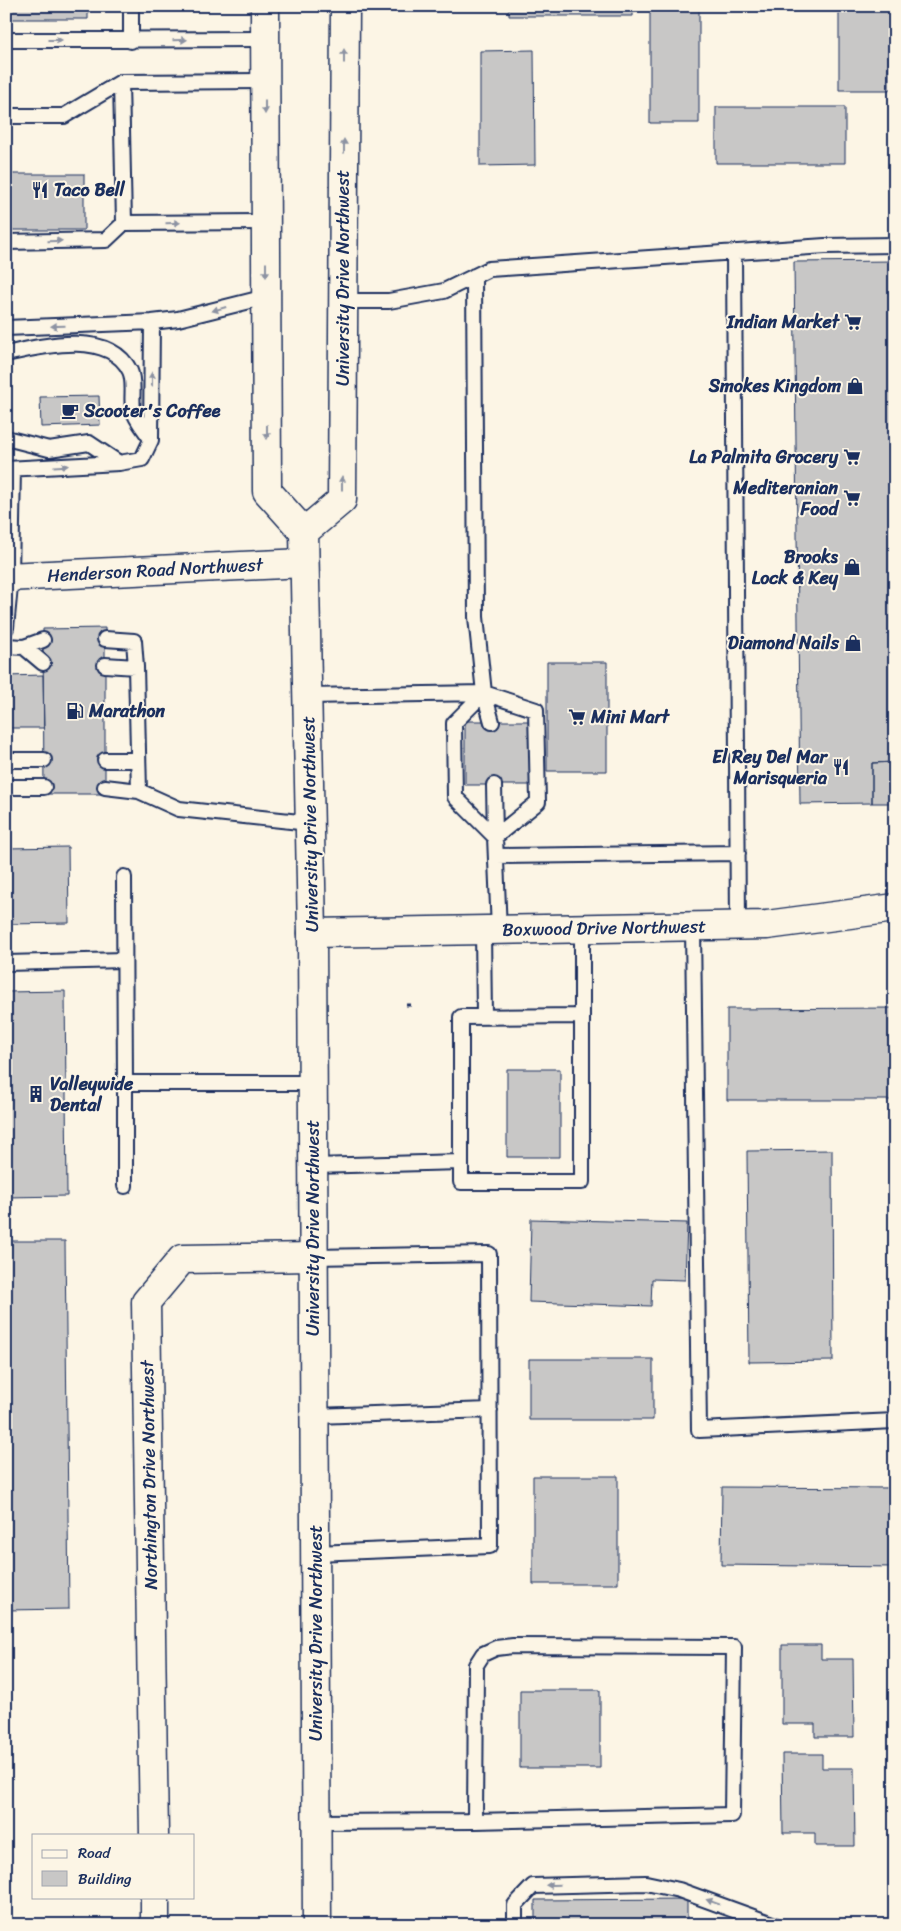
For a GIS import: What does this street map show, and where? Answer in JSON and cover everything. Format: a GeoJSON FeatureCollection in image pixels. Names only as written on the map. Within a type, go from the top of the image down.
{"type":"FeatureCollection","features":[{"type":"Feature","properties":{"kind":"main road"},"geometry":{"type":"LineString","coordinates":[[264,6],[267,491],[304,532]]}},
{"type":"Feature","properties":{"kind":"main road","name":"University Drive Northwest"},"geometry":{"type":"LineString","coordinates":[[317,1925],[312,934],[304,532],[342,500],[345,6]]}},
{"type":"Feature","properties":{"kind":"main road","name":"Henderson Road Northwest"},"geometry":{"type":"LineString","coordinates":[[9,576],[304,563]]}},
{"type":"Feature","properties":{"kind":"main road","name":"Boxwood Drive Northwest"},"geometry":{"type":"LineString","coordinates":[[312,934],[767,925],[895,908]]}},
{"type":"Feature","properties":{"kind":"main road","name":"Northington Drive Northwest"},"geometry":{"type":"LineString","coordinates":[[154,1834],[146,1302],[182,1259],[314,1257]]}},
{"type":"Feature","properties":{"kind":"main road"},"geometry":{"type":"LineString","coordinates":[[155,1898],[156,1925]]}},
{"type":"Feature","properties":{"kind":"lane"},"geometry":{"type":"LineString","coordinates":[[131,6],[131,41]]}},
{"type":"Feature","properties":{"kind":"lane"},"geometry":{"type":"LineString","coordinates":[[6,40],[265,39]]}},
{"type":"Feature","properties":{"kind":"lane"},"geometry":{"type":"LineString","coordinates":[[6,116],[64,116],[122,82],[265,81]]}},
{"type":"Feature","properties":{"kind":"lane"},"geometry":{"type":"LineString","coordinates":[[122,82],[124,223]]}},
{"type":"Feature","properties":{"kind":"lane"},"geometry":{"type":"LineString","coordinates":[[6,242],[106,240],[124,223],[266,222]]}},
{"type":"Feature","properties":{"kind":"lane"},"geometry":{"type":"LineString","coordinates":[[343,301],[398,300],[444,290],[489,269],[825,246],[895,244]]}},
{"type":"Feature","properties":{"kind":"lane"},"geometry":{"type":"LineString","coordinates":[[734,252],[738,926]]}},
{"type":"Feature","properties":{"kind":"lane"},"geometry":{"type":"LineString","coordinates":[[474,276],[476,618],[484,693],[492,722]]}},
{"type":"Feature","properties":{"kind":"lane"},"geometry":{"type":"LineString","coordinates":[[6,328],[152,322],[178,319],[266,297]]}},
{"type":"Feature","properties":{"kind":"lane"},"geometry":{"type":"LineString","coordinates":[[6,628],[9,576],[9,469],[119,463],[142,459],[151,440],[152,322]]}},
{"type":"Feature","properties":{"kind":"lane"},"geometry":{"type":"LineString","coordinates":[[6,354],[41,346],[84,344],[115,352],[130,372],[134,411],[151,440]]}},
{"type":"Feature","properties":{"kind":"lane"},"geometry":{"type":"LineString","coordinates":[[6,438],[49,448],[89,443],[119,463]]}},
{"type":"Feature","properties":{"kind":"lane"},"geometry":{"type":"LineString","coordinates":[[105,639],[134,641],[139,791]]}},
{"type":"Feature","properties":{"kind":"lane"},"geometry":{"type":"LineString","coordinates":[[6,646],[24,647],[43,640]]}},
{"type":"Feature","properties":{"kind":"lane"},"geometry":{"type":"LineString","coordinates":[[24,647],[43,663]]}},
{"type":"Feature","properties":{"kind":"lane"},"geometry":{"type":"LineString","coordinates":[[105,665],[136,667]]}},
{"type":"Feature","properties":{"kind":"lane"},"geometry":{"type":"LineString","coordinates":[[484,693],[454,723],[455,797],[495,837]]}},
{"type":"Feature","properties":{"kind":"lane"},"geometry":{"type":"LineString","coordinates":[[307,696],[484,693],[536,710],[538,802],[495,837]]}},
{"type":"Feature","properties":{"kind":"lane"},"geometry":{"type":"LineString","coordinates":[[6,760],[44,760]]}},
{"type":"Feature","properties":{"kind":"lane"},"geometry":{"type":"LineString","coordinates":[[105,760],[138,760]]}},
{"type":"Feature","properties":{"kind":"lane"},"geometry":{"type":"LineString","coordinates":[[484,1017],[496,856],[494,785]]}},
{"type":"Feature","properties":{"kind":"lane"},"geometry":{"type":"LineString","coordinates":[[6,787],[44,787]]}},
{"type":"Feature","properties":{"kind":"lane"},"geometry":{"type":"LineString","coordinates":[[105,787],[139,791],[179,809],[309,823]]}},
{"type":"Feature","properties":{"kind":"lane"},"geometry":{"type":"LineString","coordinates":[[496,856],[738,853]]}},
{"type":"Feature","properties":{"kind":"lane"},"geometry":{"type":"LineString","coordinates":[[124,877],[125,1186]]}},
{"type":"Feature","properties":{"kind":"lane"},"geometry":{"type":"LineString","coordinates":[[693,926],[699,1430],[895,1421]]}},
{"type":"Feature","properties":{"kind":"lane"},"geometry":{"type":"LineString","coordinates":[[582,928],[582,1016],[582,1182],[461,1182],[461,1017],[582,1016]]}},
{"type":"Feature","properties":{"kind":"lane"},"geometry":{"type":"LineString","coordinates":[[6,963],[124,960]]}},
{"type":"Feature","properties":{"kind":"lane"},"geometry":{"type":"LineString","coordinates":[[125,1084],[312,1084]]}},
{"type":"Feature","properties":{"kind":"lane"},"geometry":{"type":"LineString","coordinates":[[313,1166],[461,1162]]}},
{"type":"Feature","properties":{"kind":"lane"},"geometry":{"type":"LineString","coordinates":[[314,1257],[489,1254],[490,1410],[490,1546],[315,1553]]}},
{"type":"Feature","properties":{"kind":"lane"},"geometry":{"type":"LineString","coordinates":[[315,1416],[490,1410]]}},
{"type":"Feature","properties":{"kind":"lane"},"geometry":{"type":"LineString","coordinates":[[317,1822],[475,1821],[732,1815],[734,1647],[514,1646],[496,1648],[482,1654],[476,1665],[475,1821]]}},
{"type":"Feature","properties":{"kind":"lane"},"geometry":{"type":"LineString","coordinates":[[515,1925],[515,1905],[533,1886],[646,1884],[679,1890],[775,1925]]}},
{"type":"Feature","properties":{"kind":"path"},"geometry":{"type":"LineString","coordinates":[[406,1005],[413,1005]]}},
{"type":"Feature","properties":{"kind":"building"},"geometry":{"type":"Polygon","coordinates":[[[6,6],[88,6],[88,19],[6,19],[6,6]]]}},
{"type":"Feature","properties":{"kind":"building"},"geometry":{"type":"Polygon","coordinates":[[[509,6],[633,6],[633,16],[509,16],[509,6]]]}},
{"type":"Feature","properties":{"kind":"building"},"geometry":{"type":"Polygon","coordinates":[[[650,6],[699,6],[699,123],[650,123],[650,6]]]}},
{"type":"Feature","properties":{"kind":"building"},"geometry":{"type":"Polygon","coordinates":[[[839,6],[889,6],[889,90],[839,90],[839,6]]]}},
{"type":"Feature","properties":{"kind":"building"},"geometry":{"type":"Polygon","coordinates":[[[534,50],[535,165],[480,166],[480,51],[534,50]]]}},
{"type":"Feature","properties":{"kind":"building"},"geometry":{"type":"Polygon","coordinates":[[[716,107],[845,107],[845,163],[716,163],[716,107]]]}},
{"type":"Feature","properties":{"kind":"building"},"geometry":{"type":"Polygon","coordinates":[[[6,174],[84,174],[84,230],[6,230],[6,174]]]}},
{"type":"Feature","properties":{"kind":"building"},"geometry":{"type":"Polygon","coordinates":[[[895,261],[895,762],[872,763],[872,803],[800,804],[794,262],[895,261]]]}},
{"type":"Feature","properties":{"kind":"building","name":"Scooter's Coffee"},"geometry":{"type":"Polygon","coordinates":[[[99,396],[100,425],[41,427],[40,397],[99,396]]]}},
{"type":"Feature","properties":{"kind":"building"},"geometry":{"type":"Polygon","coordinates":[[[105,628],[105,794],[44,794],[43,629],[105,628]]]}},
{"type":"Feature","properties":{"kind":"building","name":"Mini Mart"},"geometry":{"type":"Polygon","coordinates":[[[547,662],[607,662],[607,771],[547,771],[547,662]]]}},
{"type":"Feature","properties":{"kind":"building"},"geometry":{"type":"Polygon","coordinates":[[[43,675],[44,728],[6,728],[6,676],[43,675]]]}},
{"type":"Feature","properties":{"kind":"building"},"geometry":{"type":"Polygon","coordinates":[[[465,721],[532,721],[532,785],[465,785],[465,721]]]}},
{"type":"Feature","properties":{"kind":"building"},"geometry":{"type":"Polygon","coordinates":[[[895,762],[895,803],[872,803],[872,763],[895,762]]]}},
{"type":"Feature","properties":{"kind":"building"},"geometry":{"type":"Polygon","coordinates":[[[68,847],[69,923],[6,924],[6,848],[68,847]]]}},
{"type":"Feature","properties":{"kind":"building","name":"Valleywide Dental"},"geometry":{"type":"Polygon","coordinates":[[[65,991],[67,1196],[6,1197],[6,992],[65,991]]]}},
{"type":"Feature","properties":{"kind":"building"},"geometry":{"type":"Polygon","coordinates":[[[895,1008],[895,1100],[727,1100],[727,1009],[895,1008]]]}},
{"type":"Feature","properties":{"kind":"building"},"geometry":{"type":"Polygon","coordinates":[[[507,1069],[560,1069],[560,1157],[507,1157],[507,1069]]]}},
{"type":"Feature","properties":{"kind":"building"},"geometry":{"type":"Polygon","coordinates":[[[832,1150],[833,1361],[749,1362],[747,1151],[832,1150]]]}},
{"type":"Feature","properties":{"kind":"building"},"geometry":{"type":"Polygon","coordinates":[[[531,1219],[687,1223],[685,1280],[652,1279],[651,1306],[529,1302],[531,1219]]]}},
{"type":"Feature","properties":{"kind":"building"},"geometry":{"type":"Polygon","coordinates":[[[6,1241],[65,1241],[69,1609],[6,1610],[6,1241]]]}},
{"type":"Feature","properties":{"kind":"building"},"geometry":{"type":"Polygon","coordinates":[[[529,1359],[653,1359],[653,1420],[529,1420],[529,1359]]]}},
{"type":"Feature","properties":{"kind":"building"},"geometry":{"type":"Polygon","coordinates":[[[533,1476],[618,1476],[618,1584],[533,1584],[533,1476]]]}},
{"type":"Feature","properties":{"kind":"building"},"geometry":{"type":"Polygon","coordinates":[[[722,1487],[895,1488],[895,1567],[721,1565],[722,1487]]]}},
{"type":"Feature","properties":{"kind":"building"},"geometry":{"type":"Polygon","coordinates":[[[782,1645],[821,1645],[821,1659],[853,1659],[854,1737],[815,1737],[815,1724],[782,1724],[782,1645]]]}},
{"type":"Feature","properties":{"kind":"building"},"geometry":{"type":"Polygon","coordinates":[[[520,1690],[600,1690],[600,1768],[520,1768],[520,1690]]]}},
{"type":"Feature","properties":{"kind":"building"},"geometry":{"type":"Polygon","coordinates":[[[782,1754],[822,1754],[822,1768],[854,1768],[855,1846],[815,1846],[815,1833],[783,1833],[782,1754]]]}},
{"type":"Feature","properties":{"kind":"building"},"geometry":{"type":"Polygon","coordinates":[[[687,1899],[687,1925],[535,1925],[535,1900],[687,1899]]]}},
{"type":"Feature","properties":{"kind":"place","name":"Taco Bell"},"geometry":{"type":"Point","coordinates":[40,190]}},
{"type":"Feature","properties":{"kind":"place","name":"Indian Market"},"geometry":{"type":"Point","coordinates":[853,322]}},
{"type":"Feature","properties":{"kind":"place","name":"Smokes Kingdom"},"geometry":{"type":"Point","coordinates":[855,386]}},
{"type":"Feature","properties":{"kind":"place","name":"Scooter's Coffee"},"geometry":{"type":"Point","coordinates":[70,411]}},
{"type":"Feature","properties":{"kind":"place","name":"La Palmita Grocery"},"geometry":{"type":"Point","coordinates":[852,457]}},
{"type":"Feature","properties":{"kind":"place","name":"Mediteranian Food"},"geometry":{"type":"Point","coordinates":[852,498]}},
{"type":"Feature","properties":{"kind":"place","name":"Brooks Lock & Key"},"geometry":{"type":"Point","coordinates":[852,567]}},
{"type":"Feature","properties":{"kind":"place","name":"Diamond Nails"},"geometry":{"type":"Point","coordinates":[853,643]}},
{"type":"Feature","properties":{"kind":"place","name":"Marathon"},"geometry":{"type":"Point","coordinates":[75,711]}},
{"type":"Feature","properties":{"kind":"place","name":"Mini Mart"},"geometry":{"type":"Point","coordinates":[577,717]}},
{"type":"Feature","properties":{"kind":"place","name":"El Rey Del Mar Marisqueria"},"geometry":{"type":"Point","coordinates":[841,767]}},
{"type":"Feature","properties":{"kind":"place","name":"Valleywide Dental"},"geometry":{"type":"Point","coordinates":[36,1094]}}]}
